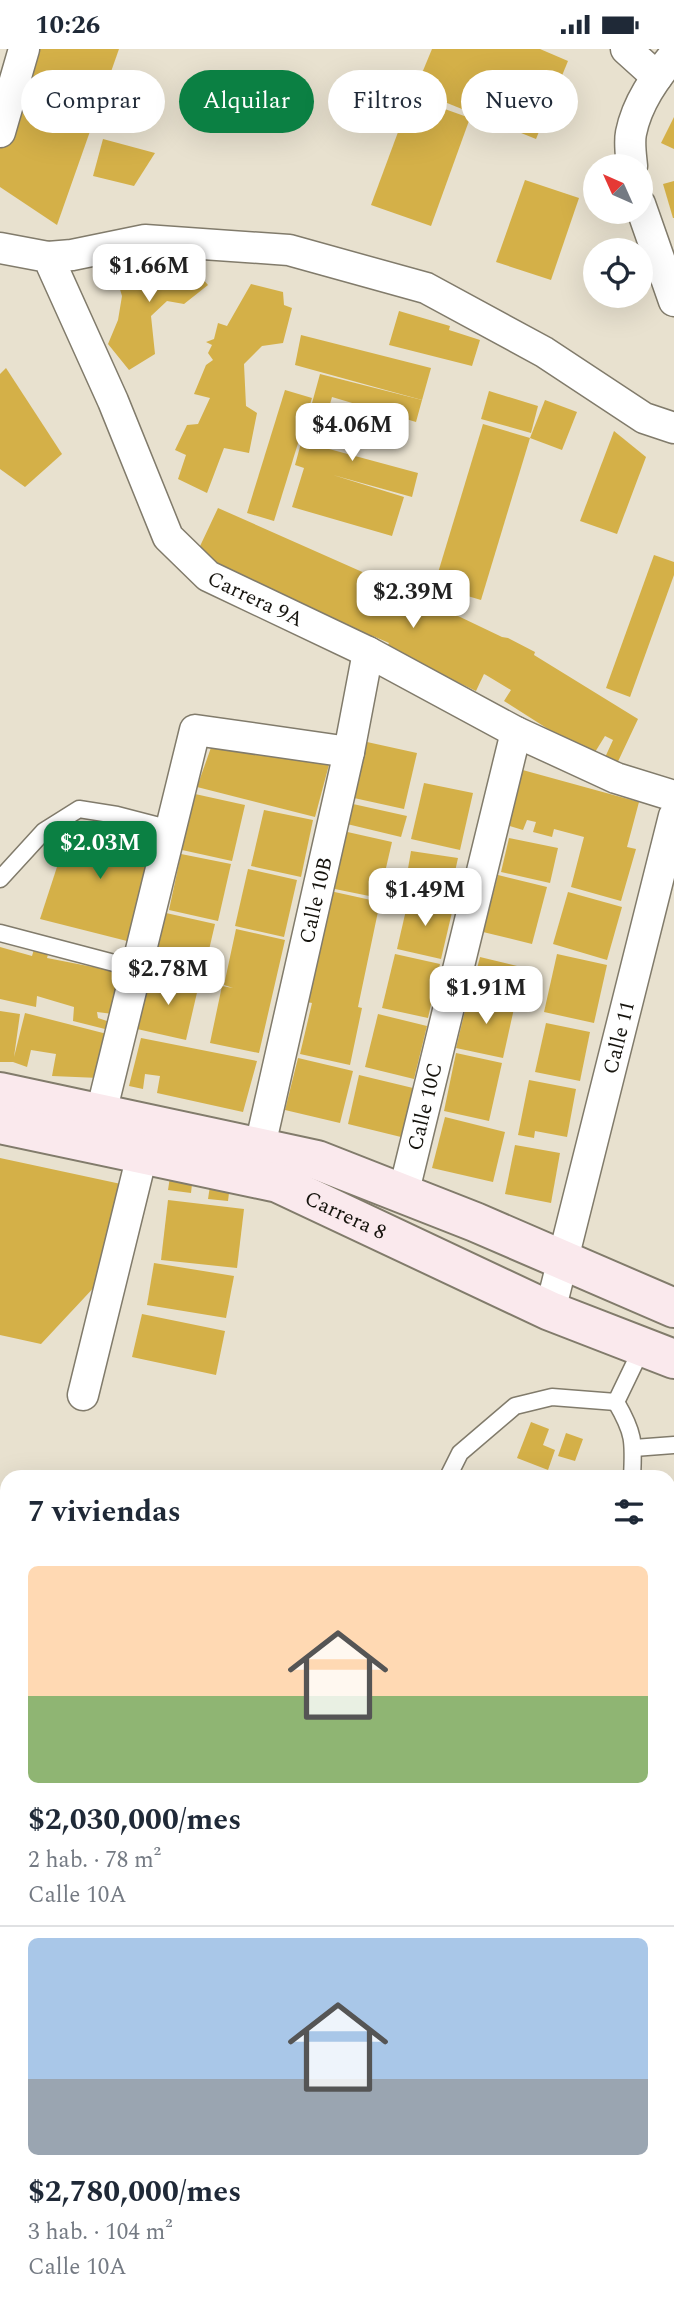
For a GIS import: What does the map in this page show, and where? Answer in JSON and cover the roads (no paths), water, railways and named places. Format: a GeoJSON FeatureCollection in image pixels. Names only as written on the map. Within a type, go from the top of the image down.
{"type":"FeatureCollection","features":[{"type":"Feature","properties":{"kind":"main road","name":"Carrera 8"},"geometry":{"type":"LineString","coordinates":[[0,1092],[317,1160],[563,1259],[674,1308]]}},
{"type":"Feature","properties":{"kind":"main road","name":"Carrera 8"},"geometry":{"type":"LineString","coordinates":[[0,1124],[278,1183],[550,1311],[658,1353]]}},
{"type":"Feature","properties":{"kind":"street"},"geometry":{"type":"LineString","coordinates":[[0,132],[24,49]]}},
{"type":"Feature","properties":{"kind":"street"},"geometry":{"type":"LineString","coordinates":[[626,49],[665,66],[641,102],[630,135],[631,154]]}},
{"type":"Feature","properties":{"kind":"street"},"geometry":{"type":"LineString","coordinates":[[647,224],[674,301]]}},
{"type":"Feature","properties":{"kind":"street"},"geometry":{"type":"LineString","coordinates":[[0,248],[48,257],[72,255],[145,240],[289,250],[426,288],[544,352],[644,418],[674,428]]}},
{"type":"Feature","properties":{"kind":"street","name":"Carrera 9A"},"geometry":{"type":"LineString","coordinates":[[48,257],[113,401],[168,537],[208,576],[368,652],[516,732],[616,778],[674,796]]}},
{"type":"Feature","properties":{"kind":"street","name":"Calle 10B"},"geometry":{"type":"LineString","coordinates":[[260,1146],[349,752],[368,652]]}},
{"type":"Feature","properties":{"kind":"street"},"geometry":{"type":"LineString","coordinates":[[101,1113],[195,730],[349,752]]}},
{"type":"Feature","properties":{"kind":"street","name":"Calle 10C"},"geometry":{"type":"LineString","coordinates":[[403,1195],[516,732]]}},
{"type":"Feature","properties":{"kind":"street","name":"Calle 11"},"geometry":{"type":"LineString","coordinates":[[550,1311],[674,816]]}},
{"type":"Feature","properties":{"kind":"street"},"geometry":{"type":"LineString","coordinates":[[83,1395],[142,1155]]}},
{"type":"Feature","properties":{"kind":"lane"},"geometry":{"type":"LineString","coordinates":[[0,879],[44,831],[79,809],[117,815],[171,829]]}},
{"type":"Feature","properties":{"kind":"lane"},"geometry":{"type":"LineString","coordinates":[[0,933],[137,969]]}},
{"type":"Feature","properties":{"kind":"lane"},"geometry":{"type":"LineString","coordinates":[[616,1402],[658,1353]]}},
{"type":"Feature","properties":{"kind":"lane"},"geometry":{"type":"LineString","coordinates":[[452,1470],[460,1453],[515,1405],[552,1397],[616,1402]]}},
{"type":"Feature","properties":{"kind":"lane"},"geometry":{"type":"LineString","coordinates":[[616,1402],[630,1426],[634,1448],[632,1470]]}},
{"type":"Feature","properties":{"kind":"lane"},"geometry":{"type":"LineString","coordinates":[[634,1448],[674,1445]]}}]}
